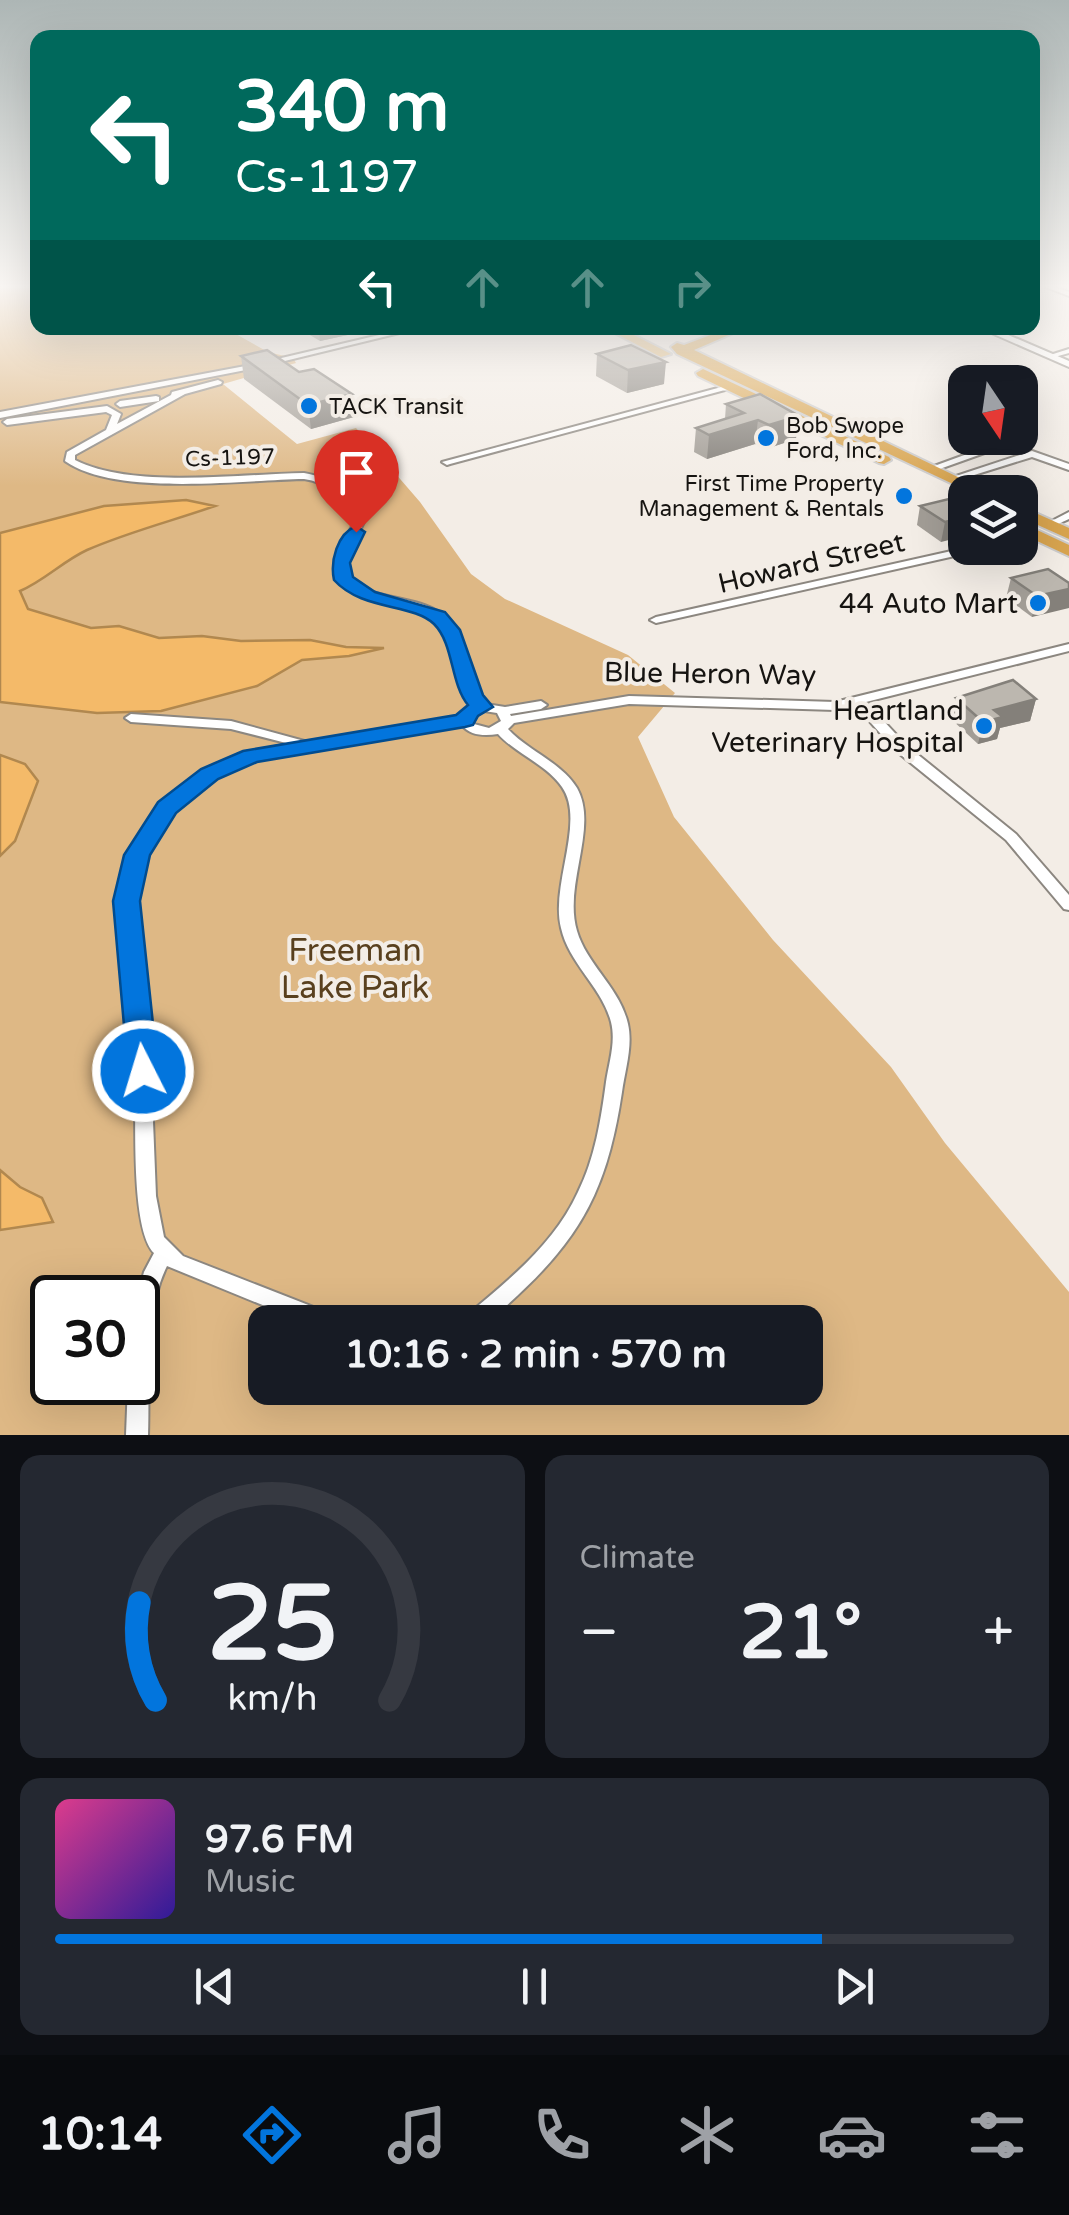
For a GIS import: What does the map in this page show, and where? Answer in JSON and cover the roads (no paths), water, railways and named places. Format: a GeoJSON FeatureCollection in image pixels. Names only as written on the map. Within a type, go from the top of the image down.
{"type":"FeatureCollection","features":[{"type":"Feature","properties":{"kind":"highway"},"geometry":{"type":"LineString","coordinates":[[678,353],[706,375],[754,390],[805,414],[827,418]]}},
{"type":"Feature","properties":{"kind":"highway"},"geometry":{"type":"LineString","coordinates":[[680,353],[832,436],[925,473],[948,478]]}},
{"type":"Feature","properties":{"kind":"highway"},"geometry":{"type":"LineString","coordinates":[[717,353],[734,381]]}},
{"type":"Feature","properties":{"kind":"highway"},"geometry":{"type":"LineString","coordinates":[[706,375],[734,381],[827,418],[948,487]]}},
{"type":"Feature","properties":{"kind":"highway"},"geometry":{"type":"LineString","coordinates":[[832,436],[850,437],[948,484]]}},
{"type":"Feature","properties":{"kind":"highway"},"geometry":{"type":"LineString","coordinates":[[1038,530],[1069,534]]}},
{"type":"Feature","properties":{"kind":"highway"},"geometry":{"type":"LineString","coordinates":[[1038,533],[1069,548]]}},
{"type":"Feature","properties":{"kind":"street"},"geometry":{"type":"LineString","coordinates":[[0,418],[314,353]]}},
{"type":"Feature","properties":{"kind":"street"},"geometry":{"type":"LineString","coordinates":[[0,418],[117,408],[333,353]]}},
{"type":"Feature","properties":{"kind":"street"},"geometry":{"type":"LineString","coordinates":[[1044,353],[1069,364]]}},
{"type":"Feature","properties":{"kind":"street"},"geometry":{"type":"LineString","coordinates":[[1051,356],[1065,353]]}},
{"type":"Feature","properties":{"kind":"street"},"geometry":{"type":"LineString","coordinates":[[447,462],[734,381]]}},
{"type":"Feature","properties":{"kind":"street","name":"Cs-1197"},"geometry":{"type":"LineString","coordinates":[[182,392],[74,450],[70,462],[87,470],[129,476],[304,476],[334,484],[359,522],[340,563],[344,580],[368,596],[438,616],[450,630],[473,697],[482,707]]}},
{"type":"Feature","properties":{"kind":"street"},"geometry":{"type":"LineString","coordinates":[[109,430],[116,423],[117,408],[111,395]]}},
{"type":"Feature","properties":{"kind":"street"},"geometry":{"type":"LineString","coordinates":[[964,475],[1028,454],[1040,454],[1069,467]]}},
{"type":"Feature","properties":{"kind":"street"},"geometry":{"type":"LineString","coordinates":[[925,473],[973,455]]}},
{"type":"Feature","properties":{"kind":"street"},"geometry":{"type":"LineString","coordinates":[[1038,526],[1069,515]]}},
{"type":"Feature","properties":{"kind":"street","name":"Howard Street"},"geometry":{"type":"LineString","coordinates":[[656,620],[948,554]]}},
{"type":"Feature","properties":{"kind":"street","name":"Blue Heron Way"},"geometry":{"type":"LineString","coordinates":[[505,720],[629,700],[835,706],[1069,648]]}},
{"type":"Feature","properties":{"kind":"street"},"geometry":{"type":"LineString","coordinates":[[857,700],[901,748],[1011,837],[1069,906]]}},
{"type":"Feature","properties":{"kind":"street"},"geometry":{"type":"LineString","coordinates":[[465,720],[469,712],[482,707],[505,720],[562,778],[576,798],[580,820],[566,875],[565,914],[578,954],[616,1012],[622,1038],[602,1158],[583,1208],[550,1252],[492,1305]]}},
{"type":"Feature","properties":{"kind":"street"},"geometry":{"type":"LineString","coordinates":[[131,718],[230,725],[310,746]]}},
{"type":"Feature","properties":{"kind":"street"},"geometry":{"type":"LineString","coordinates":[[284,1305],[176,1262],[155,1241],[147,1196],[143,1071],[126,901],[132,871],[152,826],[198,782],[252,756],[465,720],[481,732],[505,720]]}},
{"type":"Feature","properties":{"kind":"street"},"geometry":{"type":"LineString","coordinates":[[137,1435],[144,1307],[150,1274],[164,1252]]}},
{"type":"Feature","properties":{"kind":"place","name":"TACK Transit"},"geometry":{"type":"Point","coordinates":[309,406]}},
{"type":"Feature","properties":{"kind":"place","name":"Bob Swope Ford, Inc."},"geometry":{"type":"Point","coordinates":[766,438]}},
{"type":"Feature","properties":{"kind":"place","name":"First Time Property Management & Rentals"},"geometry":{"type":"Point","coordinates":[904,496]}},
{"type":"Feature","properties":{"kind":"place","name":"44 Auto Mart"},"geometry":{"type":"Point","coordinates":[1038,603]}},
{"type":"Feature","properties":{"kind":"place","name":"Heartland Veterinary Hospital"},"geometry":{"type":"Point","coordinates":[984,726]}},
{"type":"Feature","properties":{"kind":"park label","name":"Freeman Lake Park"},"geometry":{"type":"Point","coordinates":[355,968]}}]}
